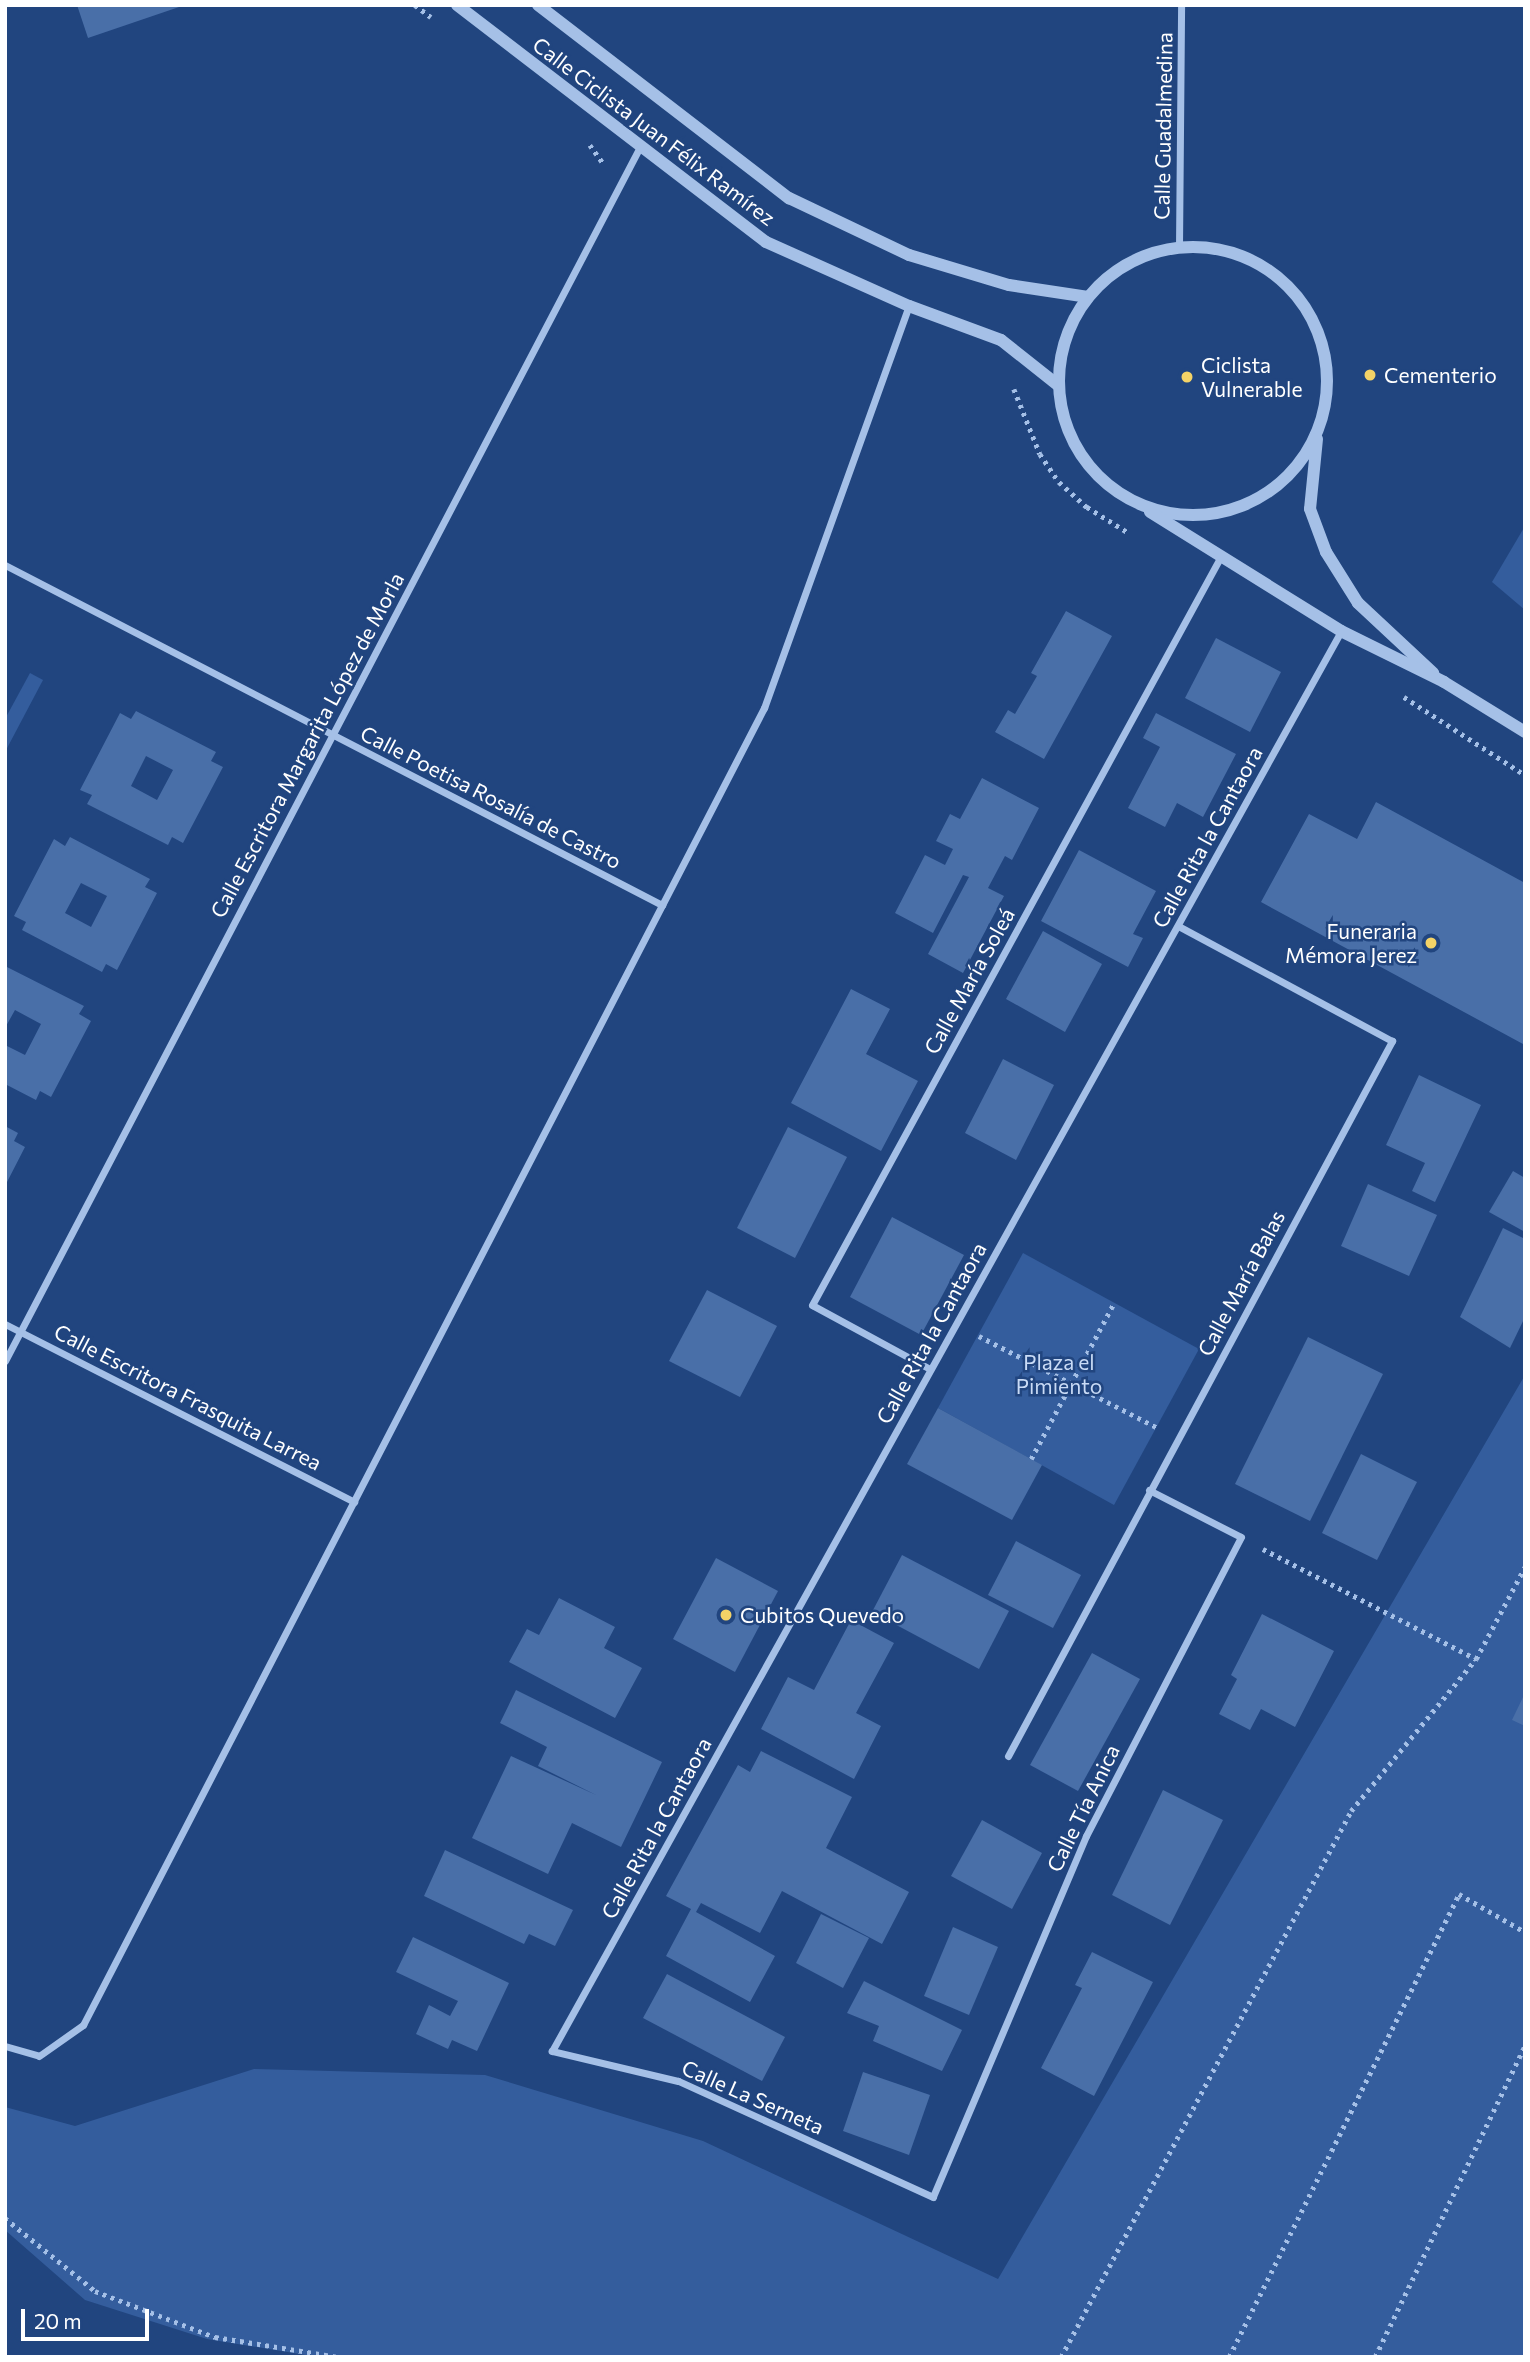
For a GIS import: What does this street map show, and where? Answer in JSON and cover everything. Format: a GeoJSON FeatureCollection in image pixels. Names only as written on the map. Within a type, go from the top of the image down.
{"type":"FeatureCollection","features":[{"type":"Feature","properties":{"kind":"street","name":"Calle Ciclista Juan Félix Ramírez"},"geometry":{"type":"LineString","coordinates":[[457,5],[766,242],[909,306],[1001,340],[1059,386]]}},
{"type":"Feature","properties":{"kind":"street","name":"Calle Ciclista Juan Félix Ramírez"},"geometry":{"type":"LineString","coordinates":[[538,5],[789,198],[909,255],[1009,285],[1088,297]]}},
{"type":"Feature","properties":{"kind":"street","name":"Calle Guadalmedina"},"geometry":{"type":"LineString","coordinates":[[1179,247],[1181,5]]}},
{"type":"Feature","properties":{"kind":"street","name":"Calle Escritora Margarita López de Morla"},"geometry":{"type":"LineString","coordinates":[[5,1361],[641,145]]}},
{"type":"Feature","properties":{"kind":"street"},"geometry":{"type":"LineString","coordinates":[[1444,682],[1357,603],[1326,552],[1310,509],[1317,435],[1325,408],[1327,361],[1304,306],[1283,281],[1237,255],[1179,247],[1125,265],[1088,297],[1066,336],[1059,386],[1068,431],[1078,451],[1092,469],[1135,503],[1341,631],[1444,682],[1525,732]]}},
{"type":"Feature","properties":{"kind":"street"},"geometry":{"type":"LineString","coordinates":[[5,2046],[39,2056],[83,2025],[764,708],[909,306]]}},
{"type":"Feature","properties":{"kind":"street"},"geometry":{"type":"LineString","coordinates":[[1135,503],[1187,515],[1210,515],[1247,505],[1275,488],[1298,466],[1317,435]]}},
{"type":"Feature","properties":{"kind":"street","name":"Calle María Soleá"},"geometry":{"type":"LineString","coordinates":[[930,1369],[812,1305],[1221,556]]}},
{"type":"Feature","properties":{"kind":"street","name":"Calle Poetisa Rosalía de Castro"},"geometry":{"type":"LineString","coordinates":[[5,565],[662,905]]}},
{"type":"Feature","properties":{"kind":"street","name":"Calle Rita la Cantaora"},"geometry":{"type":"LineString","coordinates":[[552,2051],[1341,631]]}},
{"type":"Feature","properties":{"kind":"street","name":"Calle María Balas"},"geometry":{"type":"LineString","coordinates":[[1008,1756],[1392,1041],[1178,926]]}},
{"type":"Feature","properties":{"kind":"street","name":"Calle Escritora Frasquita Larrea"},"geometry":{"type":"LineString","coordinates":[[5,1324],[354,1502]]}},
{"type":"Feature","properties":{"kind":"street"},"geometry":{"type":"LineString","coordinates":[[1149,1490],[1241,1537]]}},
{"type":"Feature","properties":{"kind":"street","name":"Calle Tía Anica"},"geometry":{"type":"LineString","coordinates":[[933,2197],[1086,1836],[1241,1537]]}},
{"type":"Feature","properties":{"kind":"street","name":"Calle La Serneta"},"geometry":{"type":"LineString","coordinates":[[552,2051],[678,2081],[933,2197]]}},
{"type":"Feature","properties":{"kind":"path"},"geometry":{"type":"LineString","coordinates":[[415,5],[436,21]]}},
{"type":"Feature","properties":{"kind":"path"},"geometry":{"type":"LineString","coordinates":[[586,139],[599,160],[624,177]]}},
{"type":"Feature","properties":{"kind":"path"},"geometry":{"type":"LineString","coordinates":[[1009,378],[1041,454],[1059,482],[1087,507],[1140,539]]}},
{"type":"Feature","properties":{"kind":"path"},"geometry":{"type":"LineString","coordinates":[[1400,695],[1525,775]]}},
{"type":"Feature","properties":{"kind":"path"},"geometry":{"type":"LineString","coordinates":[[1031,1459],[1114,1303]]}},
{"type":"Feature","properties":{"kind":"path"},"geometry":{"type":"LineString","coordinates":[[956,1324],[1177,1438]]}},
{"type":"Feature","properties":{"kind":"path"},"geometry":{"type":"LineString","coordinates":[[1241,1537],[1476,1659]]}},
{"type":"Feature","properties":{"kind":"path"},"geometry":{"type":"LineString","coordinates":[[1061,2357],[1351,1811],[1476,1659],[1525,1567]]}},
{"type":"Feature","properties":{"kind":"path"},"geometry":{"type":"LineString","coordinates":[[1229,2357],[1459,1894],[1525,1932]]}},
{"type":"Feature","properties":{"kind":"path"},"geometry":{"type":"LineString","coordinates":[[1375,2357],[1525,2046]]}},
{"type":"Feature","properties":{"kind":"path"},"geometry":{"type":"LineString","coordinates":[[5,2218],[96,2291],[215,2337],[339,2357]]}},
{"type":"Feature","properties":{"kind":"green space"},"geometry":{"type":"Polygon","coordinates":[[[1525,526],[1525,610],[1492,582],[1525,526]]]}},
{"type":"Feature","properties":{"kind":"green space"},"geometry":{"type":"Polygon","coordinates":[[[30,673],[43,680],[5,752],[5,719],[30,673]]]}},
{"type":"Feature","properties":{"kind":"green space","name":"Plaza el Pimiento"},"geometry":{"type":"Polygon","coordinates":[[[1023,1253],[1199,1349],[1114,1505],[938,1408],[1023,1253]]]}},
{"type":"Feature","properties":{"kind":"green space"},"geometry":{"type":"Polygon","coordinates":[[[1525,1375],[1525,2357],[318,2357],[207,2339],[85,2300],[5,2230],[5,2107],[75,2126],[254,2069],[485,2075],[703,2141],[998,2279],[1525,1375]]]}},
{"type":"Feature","properties":{"kind":"building"},"geometry":{"type":"Polygon","coordinates":[[[77,5],[182,5],[182,6],[88,38],[77,5]]]}},
{"type":"Feature","properties":{"kind":"building"},"geometry":{"type":"Polygon","coordinates":[[[1066,611],[1112,636],[1044,759],[995,732],[1008,710],[1015,714],[1037,676],[1031,673],[1066,611]]]}},
{"type":"Feature","properties":{"kind":"building"},"geometry":{"type":"Polygon","coordinates":[[[1216,638],[1281,672],[1250,732],[1185,698],[1216,638]]]}},
{"type":"Feature","properties":{"kind":"building"},"geometry":{"type":"Polygon","coordinates":[[[136,711],[216,752],[211,761],[223,767],[183,843],[172,837],[168,845],[87,804],[92,795],[80,790],[120,713],[131,719],[136,711]],[[146,756],[131,786],[157,800],[173,770],[146,756]]]}},
{"type":"Feature","properties":{"kind":"building"},"geometry":{"type":"Polygon","coordinates":[[[1156,713],[1236,754],[1203,817],[1177,803],[1165,827],[1128,808],[1160,747],[1143,738],[1156,713]]]}},
{"type":"Feature","properties":{"kind":"building"},"geometry":{"type":"Polygon","coordinates":[[[982,778],[1039,808],[1012,860],[1005,856],[988,888],[1004,896],[963,973],[928,954],[969,877],[963,875],[933,933],[895,913],[925,855],[945,865],[953,849],[936,841],[950,814],[960,819],[982,778]]]}},
{"type":"Feature","properties":{"kind":"building","name":"Funeraria Mémora Jerez"},"geometry":{"type":"Polygon","coordinates":[[[1376,802],[1525,883],[1523,1044],[1261,902],[1309,814],[1357,839],[1376,802]]]}},
{"type":"Feature","properties":{"kind":"building"},"geometry":{"type":"Polygon","coordinates":[[[70,837],[150,879],[145,887],[157,893],[117,970],[106,964],[102,972],[22,930],[26,922],[14,916],[54,839],[65,846],[70,837]],[[81,883],[65,913],[91,927],[107,896],[81,883]]]}},
{"type":"Feature","properties":{"kind":"building"},"geometry":{"type":"Polygon","coordinates":[[[1079,850],[1156,891],[1133,934],[1143,938],[1128,967],[1041,921],[1079,850]]]}},
{"type":"Feature","properties":{"kind":"building"},"geometry":{"type":"Polygon","coordinates":[[[1043,931],[1102,964],[1065,1032],[1006,999],[1043,931]]]}},
{"type":"Feature","properties":{"kind":"building"},"geometry":{"type":"Polygon","coordinates":[[[5,966],[84,1006],[79,1014],[91,1021],[51,1097],[40,1091],[36,1100],[5,1084],[5,1045],[25,1055],[41,1024],[15,1010],[5,1028],[5,966]]]}},
{"type":"Feature","properties":{"kind":"building"},"geometry":{"type":"Polygon","coordinates":[[[851,989],[890,1009],[866,1054],[918,1081],[881,1151],[791,1103],[851,989]]]}},
{"type":"Feature","properties":{"kind":"building"},"geometry":{"type":"Polygon","coordinates":[[[1003,1059],[1054,1085],[1016,1160],[965,1133],[1003,1059]]]}},
{"type":"Feature","properties":{"kind":"building"},"geometry":{"type":"Polygon","coordinates":[[[1419,1075],[1481,1105],[1435,1202],[1412,1191],[1425,1163],[1386,1145],[1419,1075]]]}},
{"type":"Feature","properties":{"kind":"building"},"geometry":{"type":"Polygon","coordinates":[[[5,1126],[18,1133],[14,1141],[25,1147],[5,1186],[5,1126]]]}},
{"type":"Feature","properties":{"kind":"building"},"geometry":{"type":"Polygon","coordinates":[[[788,1127],[847,1157],[795,1258],[737,1228],[788,1127]]]}},
{"type":"Feature","properties":{"kind":"building"},"geometry":{"type":"Polygon","coordinates":[[[1513,1171],[1525,1178],[1525,1232],[1489,1212],[1513,1171]]]}},
{"type":"Feature","properties":{"kind":"building"},"geometry":{"type":"Polygon","coordinates":[[[1368,1184],[1437,1215],[1409,1276],[1341,1246],[1368,1184]]]}},
{"type":"Feature","properties":{"kind":"building"},"geometry":{"type":"Polygon","coordinates":[[[892,1217],[964,1255],[921,1335],[850,1297],[892,1217]]]}},
{"type":"Feature","properties":{"kind":"building"},"geometry":{"type":"Polygon","coordinates":[[[1503,1228],[1525,1239],[1525,1317],[1510,1348],[1460,1317],[1503,1228]]]}},
{"type":"Feature","properties":{"kind":"building"},"geometry":{"type":"Polygon","coordinates":[[[707,1290],[777,1326],[740,1397],[669,1361],[707,1290]]]}},
{"type":"Feature","properties":{"kind":"building"},"geometry":{"type":"Polygon","coordinates":[[[1308,1337],[1383,1374],[1310,1521],[1235,1484],[1308,1337]]]}},
{"type":"Feature","properties":{"kind":"building"},"geometry":{"type":"Polygon","coordinates":[[[938,1408],[1042,1465],[1012,1520],[907,1464],[938,1408]]]}},
{"type":"Feature","properties":{"kind":"building"},"geometry":{"type":"Polygon","coordinates":[[[1361,1454],[1417,1482],[1377,1560],[1322,1533],[1361,1454]]]}},
{"type":"Feature","properties":{"kind":"building"},"geometry":{"type":"Polygon","coordinates":[[[1016,1541],[1081,1575],[1053,1628],[988,1595],[1016,1541]]]}},
{"type":"Feature","properties":{"kind":"building"},"geometry":{"type":"Polygon","coordinates":[[[902,1555],[1009,1611],[979,1669],[872,1612],[902,1555]]]}},
{"type":"Feature","properties":{"kind":"building","name":"Cubitos Quevedo"},"geometry":{"type":"Polygon","coordinates":[[[716,1558],[778,1591],[735,1672],[673,1639],[716,1558]]]}},
{"type":"Feature","properties":{"kind":"building"},"geometry":{"type":"Polygon","coordinates":[[[559,1598],[615,1627],[604,1648],[642,1668],[615,1718],[509,1662],[527,1629],[539,1635],[559,1598]]]}},
{"type":"Feature","properties":{"kind":"building"},"geometry":{"type":"Polygon","coordinates":[[[1262,1614],[1334,1651],[1295,1727],[1261,1709],[1250,1730],[1219,1714],[1237,1679],[1231,1675],[1262,1614]]]}},
{"type":"Feature","properties":{"kind":"building"},"geometry":{"type":"Polygon","coordinates":[[[851,1620],[894,1643],[856,1713],[881,1726],[854,1779],[761,1729],[788,1677],[814,1690],[851,1620]]]}},
{"type":"Feature","properties":{"kind":"building"},"geometry":{"type":"Polygon","coordinates":[[[1092,1653],[1140,1679],[1078,1791],[1030,1765],[1092,1653]]]}},
{"type":"Feature","properties":{"kind":"building"},"geometry":{"type":"Polygon","coordinates":[[[516,1690],[662,1762],[621,1847],[572,1823],[548,1874],[472,1838],[511,1756],[596,1795],[538,1766],[547,1747],[500,1723],[516,1690]]]}},
{"type":"Feature","properties":{"kind":"building"},"geometry":{"type":"Polygon","coordinates":[[[1525,1693],[1525,1726],[1512,1720],[1525,1693]]]}},
{"type":"Feature","properties":{"kind":"building"},"geometry":{"type":"Polygon","coordinates":[[[761,1751],[852,1797],[826,1848],[909,1892],[882,1944],[782,1891],[760,1933],[701,1903],[696,1912],[775,1956],[750,2002],[666,1956],[691,1909],[666,1896],[738,1765],[750,1772],[761,1751]]]}},
{"type":"Feature","properties":{"kind":"building"},"geometry":{"type":"Polygon","coordinates":[[[1163,1790],[1223,1820],[1170,1925],[1112,1895],[1163,1790]]]}},
{"type":"Feature","properties":{"kind":"building"},"geometry":{"type":"Polygon","coordinates":[[[982,1820],[1042,1853],[1012,1909],[951,1876],[982,1820]]]}},
{"type":"Feature","properties":{"kind":"building"},"geometry":{"type":"Polygon","coordinates":[[[445,1850],[573,1910],[555,1946],[529,1934],[524,1944],[424,1896],[445,1850]]]}},
{"type":"Feature","properties":{"kind":"building"},"geometry":{"type":"Polygon","coordinates":[[[821,1914],[869,1938],[843,1988],[796,1963],[821,1914]]]}},
{"type":"Feature","properties":{"kind":"building"},"geometry":{"type":"Polygon","coordinates":[[[953,1927],[998,1947],[969,2015],[924,1996],[953,1927]]]}},
{"type":"Feature","properties":{"kind":"building"},"geometry":{"type":"Polygon","coordinates":[[[413,1937],[509,1983],[477,2051],[452,2040],[448,2049],[416,2034],[429,2005],[450,2016],[458,2001],[396,1972],[413,1937]]]}},
{"type":"Feature","properties":{"kind":"building"},"geometry":{"type":"Polygon","coordinates":[[[1092,1952],[1153,1982],[1094,2096],[1041,2068],[1082,1988],[1075,1985],[1092,1952]]]}},
{"type":"Feature","properties":{"kind":"building"},"geometry":{"type":"Polygon","coordinates":[[[667,1974],[785,2037],[762,2081],[643,2018],[667,1974]]]}},
{"type":"Feature","properties":{"kind":"building"},"geometry":{"type":"Polygon","coordinates":[[[864,1981],[962,2030],[942,2071],[873,2041],[879,2026],[847,2013],[864,1981]]]}},
{"type":"Feature","properties":{"kind":"building"},"geometry":{"type":"Polygon","coordinates":[[[863,2072],[930,2095],[909,2155],[843,2131],[863,2072]]]}},
{"type":"Feature","properties":{"kind":"place","name":"Cementerio"},"geometry":{"type":"Point","coordinates":[1370,375]}},
{"type":"Feature","properties":{"kind":"place","name":"Ciclista Vulnerable"},"geometry":{"type":"Point","coordinates":[1187,377]}},
{"type":"Feature","properties":{"kind":"place","name":"Funeraria Mémora Jerez"},"geometry":{"type":"Point","coordinates":[1431,943]}},
{"type":"Feature","properties":{"kind":"place","name":"Cubitos Quevedo"},"geometry":{"type":"Point","coordinates":[726,1615]}}]}
